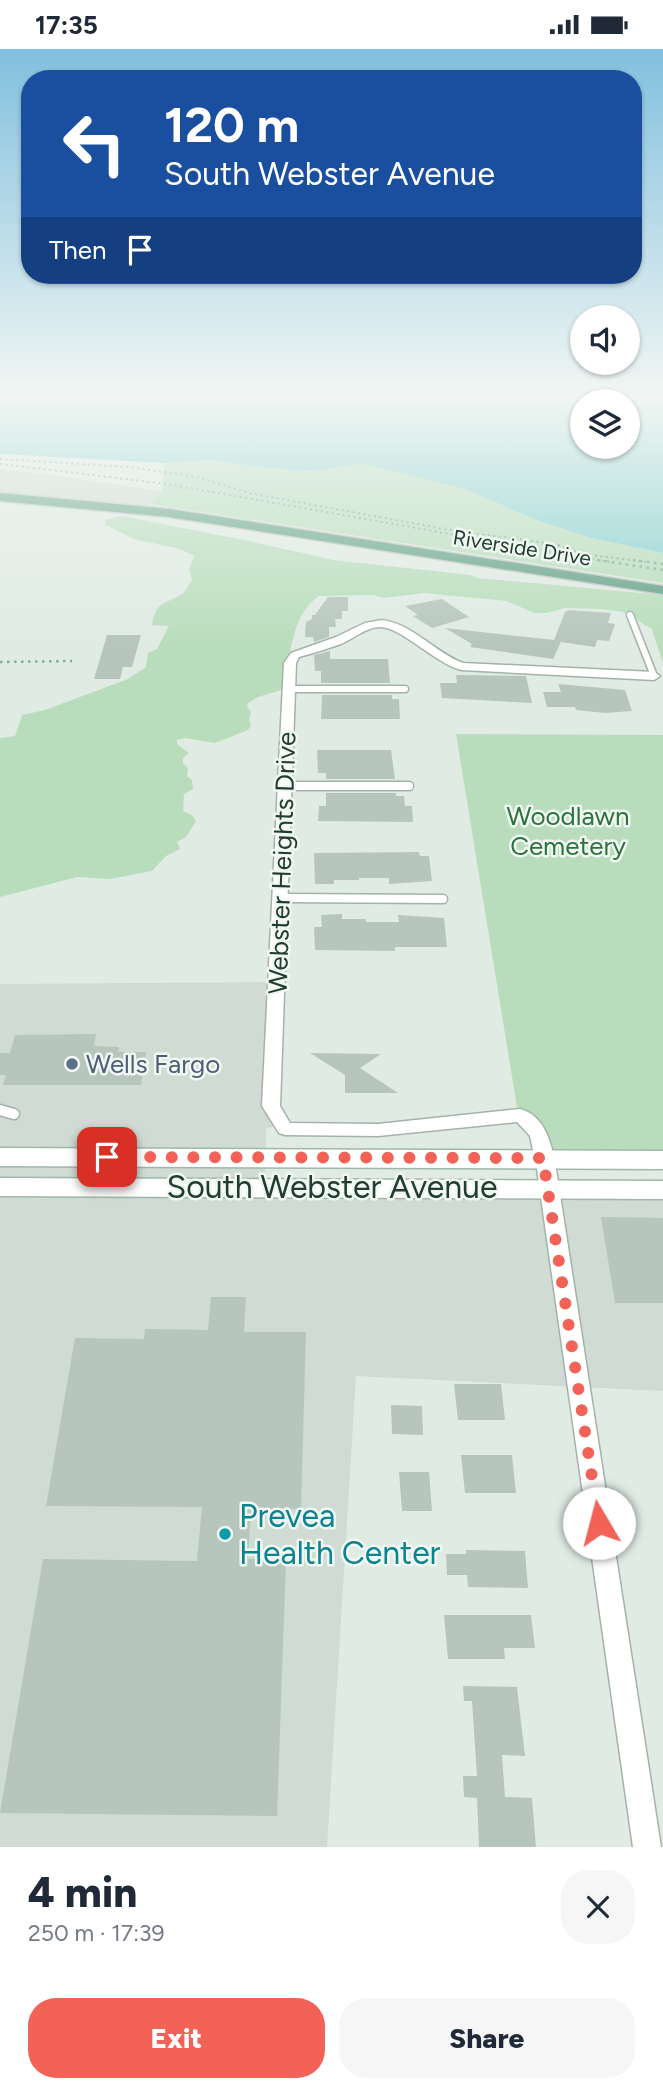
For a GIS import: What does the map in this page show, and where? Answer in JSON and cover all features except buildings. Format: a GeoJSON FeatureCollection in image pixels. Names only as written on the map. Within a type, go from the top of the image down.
{"type":"FeatureCollection","features":[{"type":"Feature","properties":{"kind":"main road","name":"Riverside Drive"},"geometry":{"type":"LineString","coordinates":[[0,497],[169,513],[663,590]]}},
{"type":"Feature","properties":{"kind":"main road","name":"South Webster Avenue"},"geometry":{"type":"LineString","coordinates":[[0,1157],[663,1160]]}},
{"type":"Feature","properties":{"kind":"main road","name":"South Webster Avenue"},"geometry":{"type":"LineString","coordinates":[[0,1187],[663,1190]]}},
{"type":"Feature","properties":{"kind":"street","name":"Webster Heights Drive"},"geometry":{"type":"LineString","coordinates":[[647,1847],[549,1188],[538,1134],[527,1118],[520,1115],[378,1130],[285,1129],[271,1106],[290,663],[295,655],[347,637],[363,627],[384,623],[396,627],[437,657],[460,666],[654,676]]}},
{"type":"Feature","properties":{"kind":"lane"},"geometry":{"type":"LineString","coordinates":[[630,615],[654,676]]}},
{"type":"Feature","properties":{"kind":"lane"},"geometry":{"type":"LineString","coordinates":[[289,689],[405,689]]}},
{"type":"Feature","properties":{"kind":"lane"},"geometry":{"type":"LineString","coordinates":[[285,786],[409,786]]}},
{"type":"Feature","properties":{"kind":"lane"},"geometry":{"type":"LineString","coordinates":[[280,898],[443,899]]}},
{"type":"Feature","properties":{"kind":"lane"},"geometry":{"type":"LineString","coordinates":[[0,1110],[14,1114]]}},
{"type":"Feature","properties":{"kind":"path"},"geometry":{"type":"LineString","coordinates":[[119,478],[288,504],[556,554],[663,570]]}},
{"type":"Feature","properties":{"kind":"path"},"geometry":{"type":"LineString","coordinates":[[200,478],[249,493],[466,533],[558,545],[583,554],[663,564]]}},
{"type":"Feature","properties":{"kind":"path"},"geometry":{"type":"LineString","coordinates":[[497,543],[513,538]]}},
{"type":"Feature","properties":{"kind":"path"},"geometry":{"type":"LineString","coordinates":[[556,554],[558,545]]}},
{"type":"Feature","properties":{"kind":"path"},"geometry":{"type":"LineString","coordinates":[[0,662],[72,661]]}},
{"type":"Feature","properties":{"kind":"shaded area"},"geometry":{"type":"Polygon","coordinates":[[[0,478],[72,478],[162,491],[146,510],[0,497],[0,478]]]}},
{"type":"Feature","properties":{"kind":"shaded area"},"geometry":{"type":"Polygon","coordinates":[[[277,982],[272,1106],[281,1123],[266,1129],[265,1186],[663,1190],[663,1391],[356,1376],[327,1847],[0,1847],[0,984],[277,982]]]}},
{"type":"Feature","properties":{"kind":"green space"},"geometry":{"type":"Polygon","coordinates":[[[163,478],[427,478],[462,488],[539,521],[587,537],[663,553],[663,583],[150,504],[162,491],[163,478]]]}},
{"type":"Feature","properties":{"kind":"green space"},"geometry":{"type":"Polygon","coordinates":[[[122,516],[333,560],[478,578],[663,595],[663,663],[652,629],[623,612],[565,608],[534,613],[507,601],[424,593],[384,598],[374,595],[319,596],[309,605],[297,626],[281,690],[248,703],[251,725],[248,730],[215,743],[185,738],[177,740],[177,744],[189,753],[183,758],[183,763],[188,768],[187,776],[192,780],[193,789],[184,794],[183,811],[192,815],[196,821],[186,837],[177,842],[180,849],[166,856],[152,871],[110,879],[77,877],[0,897],[0,738],[15,736],[22,715],[45,710],[128,679],[146,667],[148,653],[157,649],[169,626],[152,625],[156,611],[162,604],[182,594],[192,580],[189,569],[194,556],[180,549],[134,539],[106,525],[105,520],[122,516]]]}},
{"type":"Feature","properties":{"kind":"green space","name":"Woodlawn Cemetery"},"geometry":{"type":"Polygon","coordinates":[[[456,734],[663,735],[663,1167],[558,1167],[544,1125],[517,1107],[456,734]]]}},
{"type":"Feature","properties":{"kind":"water"},"geometry":{"type":"Polygon","coordinates":[[[420,478],[663,478],[663,553],[587,537],[539,521],[462,488],[420,478]]]}},
{"type":"Feature","properties":{"kind":"place","name":"Wells Fargo"},"geometry":{"type":"Point","coordinates":[72,1064]}},
{"type":"Feature","properties":{"kind":"place","name":"Prevea Health Center"},"geometry":{"type":"Point","coordinates":[225,1534]}},
{"type":"Feature","properties":{"kind":"route"},"geometry":{"type":"LineString","coordinates":[[107,1157],[543,1158],[599,1523]]}}]}
